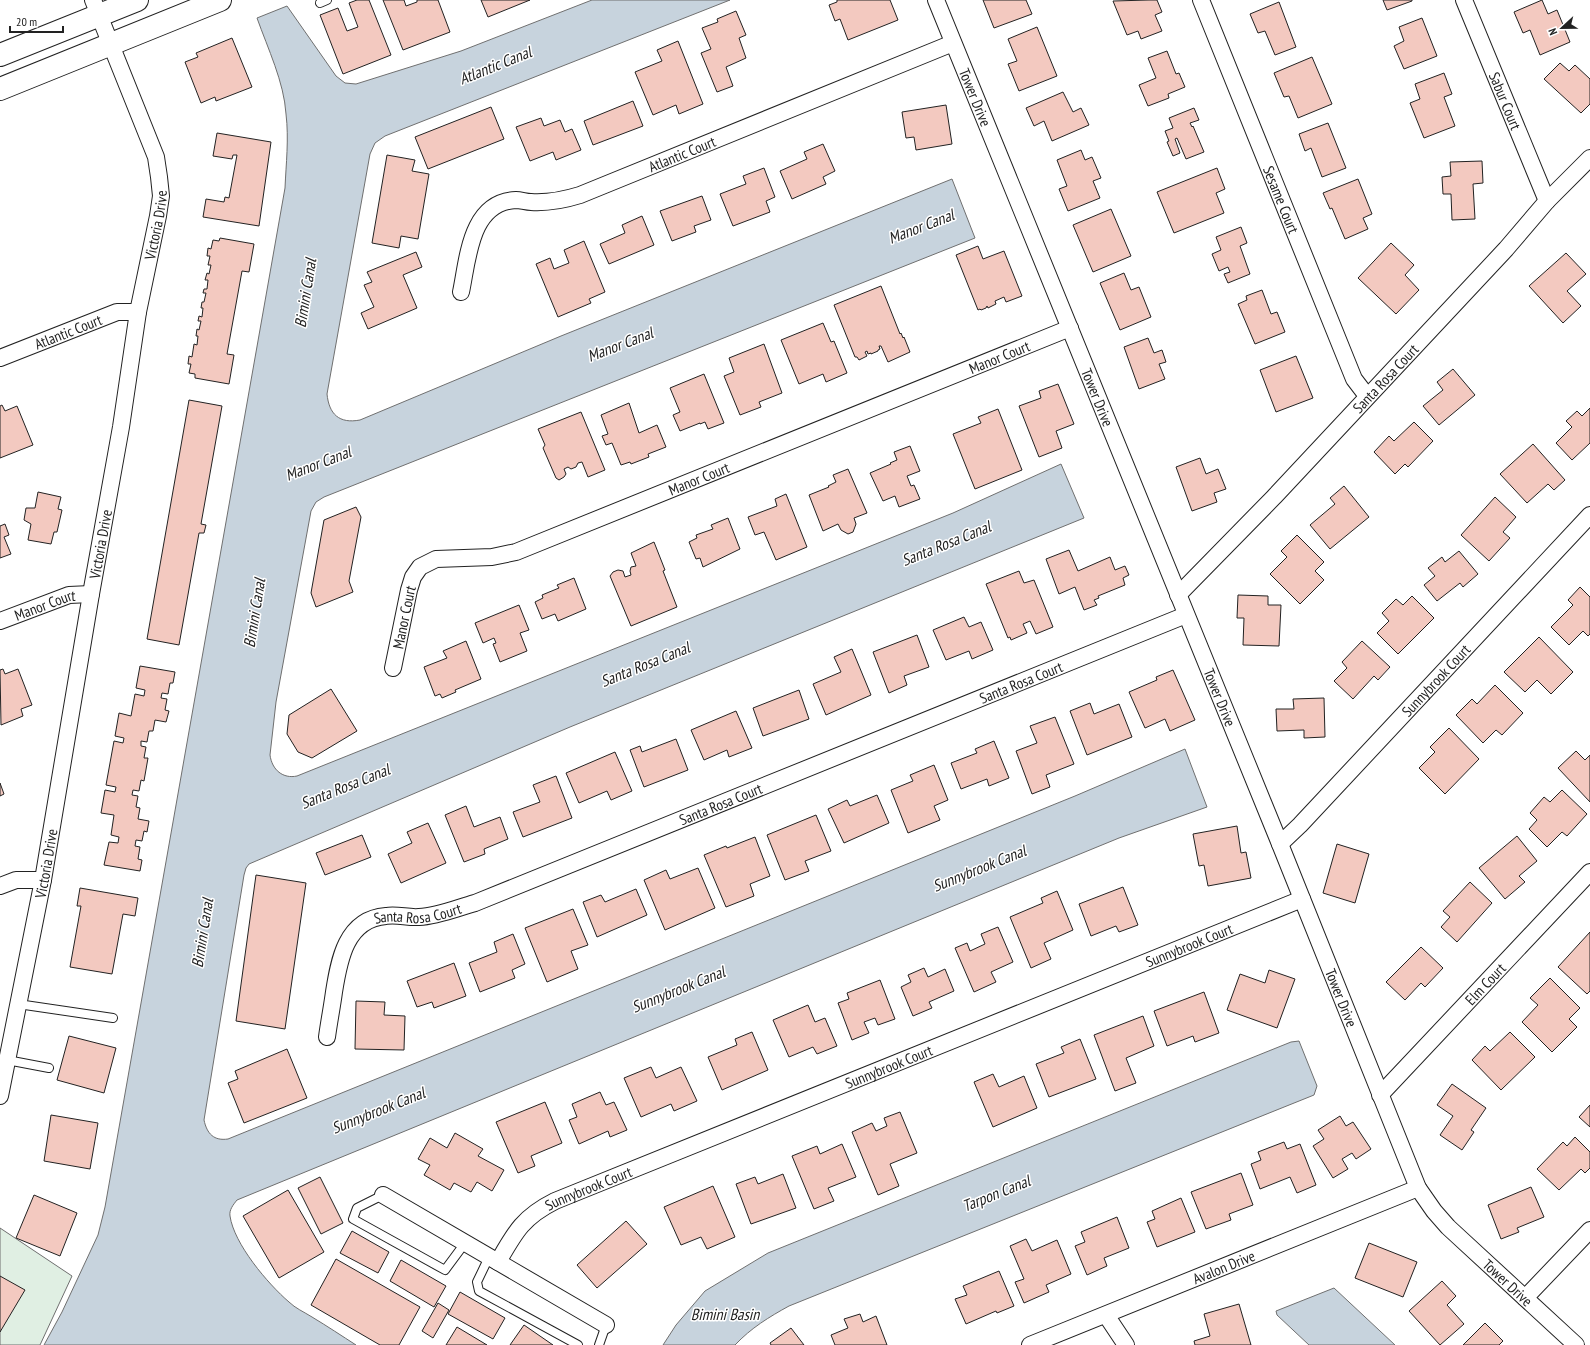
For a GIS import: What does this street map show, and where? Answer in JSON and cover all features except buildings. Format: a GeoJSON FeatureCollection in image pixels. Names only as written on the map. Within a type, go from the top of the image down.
{"type":"FeatureCollection","features":[{"type":"Feature","properties":{"kind":"street"},"geometry":{"type":"LineString","coordinates":[[0,55],[96,8],[137,0]]}},
{"type":"Feature","properties":{"kind":"street"},"geometry":{"type":"LineString","coordinates":[[0,89],[220,0]]}},
{"type":"Feature","properties":{"kind":"street","name":"Tower Drive"},"geometry":{"type":"LineString","coordinates":[[936,0],[952,43],[1280,844],[1418,1188],[1434,1211],[1448,1227],[1576,1345]]}},
{"type":"Feature","properties":{"kind":"street","name":"Sesame Court"},"geometry":{"type":"LineString","coordinates":[[1201,0],[1354,379],[1367,396]]}},
{"type":"Feature","properties":{"kind":"street","name":"Sabur Court"},"geometry":{"type":"LineString","coordinates":[[1464,0],[1547,202]]}},
{"type":"Feature","properties":{"kind":"street","name":"Victoria Drive"},"geometry":{"type":"LineString","coordinates":[[0,1096],[43,880],[91,594],[121,427],[138,312],[161,196],[156,157],[96,8]]}},
{"type":"Feature","properties":{"kind":"street","name":"Atlantic Court"},"geometry":{"type":"LineString","coordinates":[[461,292],[471,243],[475,231],[488,211],[499,204],[518,200],[547,202],[563,200],[580,195],[952,43]]}},
{"type":"Feature","properties":{"kind":"street","name":"Santa Rosa Court"},"geometry":{"type":"LineString","coordinates":[[1178,595],[1274,497],[1506,249],[1547,202],[1590,158]]}},
{"type":"Feature","properties":{"kind":"street","name":"Atlantic Court"},"geometry":{"type":"LineString","coordinates":[[0,358],[117,312],[138,312]]}},
{"type":"Feature","properties":{"kind":"street","name":"Manor Court"},"geometry":{"type":"LineString","coordinates":[[393,668],[409,590],[413,577],[420,567],[443,558],[492,557],[516,552],[1070,328]]}},
{"type":"Feature","properties":{"kind":"street","name":"Sunnybrook Court"},"geometry":{"type":"LineString","coordinates":[[1280,844],[1300,825],[1590,515]]}},
{"type":"Feature","properties":{"kind":"street","name":"Manor Court"},"geometry":{"type":"LineString","coordinates":[[0,621],[69,595],[91,594]]}},
{"type":"Feature","properties":{"kind":"street","name":"Santa Rosa Court"},"geometry":{"type":"LineString","coordinates":[[327,1037],[339,964],[343,951],[349,938],[366,921],[385,916],[411,918],[430,916],[475,903],[1186,615]]}},
{"type":"Feature","properties":{"kind":"street","name":"Elm Court"},"geometry":{"type":"LineString","coordinates":[[1380,1095],[1590,872]]}},
{"type":"Feature","properties":{"kind":"street"},"geometry":{"type":"LineString","coordinates":[[0,886],[16,880],[43,880]]}},
{"type":"Feature","properties":{"kind":"street","name":"Sunnybrook Court"},"geometry":{"type":"LineString","coordinates":[[494,1259],[522,1224],[539,1210],[555,1201],[1302,899]]}},
{"type":"Feature","properties":{"kind":"street","name":"Avalon Drive"},"geometry":{"type":"LineString","coordinates":[[1030,1345],[1418,1188]]}},
{"type":"Feature","properties":{"kind":"street"},"geometry":{"type":"LineString","coordinates":[[383,1196],[465,1242],[606,1325]]}},
{"type":"Feature","properties":{"kind":"street"},"geometry":{"type":"LineString","coordinates":[[1525,1298],[1590,1230]]}},
{"type":"Feature","properties":{"kind":"street"},"geometry":{"type":"LineString","coordinates":[[1106,1315],[1126,1345]]}},
{"type":"Feature","properties":{"kind":"lane"},"geometry":{"type":"LineString","coordinates":[[18,1004],[113,1018]]}},
{"type":"Feature","properties":{"kind":"lane"},"geometry":{"type":"LineString","coordinates":[[7,1060],[49,1068]]}},
{"type":"Feature","properties":{"kind":"lane"},"geometry":{"type":"LineString","coordinates":[[383,1196],[356,1208],[353,1219],[445,1270],[465,1242]]}},
{"type":"Feature","properties":{"kind":"lane"},"geometry":{"type":"LineString","coordinates":[[494,1259],[476,1282],[479,1291],[578,1345]]}},
{"type":"Feature","properties":{"kind":"lane"},"geometry":{"type":"LineString","coordinates":[[599,1345],[606,1325]]}},
{"type":"Feature","properties":{"kind":"green space"},"geometry":{"type":"Polygon","coordinates":[[[0,1228],[72,1276],[40,1345],[0,1345],[0,1228]]]}},
{"type":"Feature","properties":{"kind":"water"},"geometry":{"type":"Polygon","coordinates":[[[592,0],[730,0],[385,136],[375,143],[370,154],[327,394],[330,407],[336,416],[346,420],[360,420],[561,336],[952,179],[975,238],[324,497],[316,502],[311,511],[276,702],[270,755],[276,769],[283,775],[292,777],[297,776],[953,513],[1061,464],[1084,518],[570,727],[249,864],[244,875],[204,1120],[209,1133],[215,1138],[228,1139],[1075,796],[1185,749],[1207,807],[1119,838],[237,1200],[230,1212],[233,1227],[245,1251],[271,1285],[294,1306],[356,1345],[44,1345],[62,1312],[98,1235],[105,1207],[285,188],[287,123],[285,102],[275,66],[257,18],[287,6],[336,76],[345,83],[356,84],[461,51],[592,0]]]}},
{"type":"Feature","properties":{"kind":"water","name":"Bimini Basin"},"geometry":{"type":"Polygon","coordinates":[[[1299,1041],[1317,1086],[1314,1095],[789,1306],[760,1323],[735,1345],[663,1345],[676,1325],[705,1291],[768,1253],[1291,1042],[1299,1041]]]}},
{"type":"Feature","properties":{"kind":"water"},"geometry":{"type":"Polygon","coordinates":[[[1334,1288],[1395,1345],[1309,1345],[1277,1315],[1276,1311],[1334,1288]]]}},
{"type":"Feature","properties":{"kind":"water label","name":"Atlantic Canal"},"geometry":{"type":"Point","coordinates":[495,65]}},
{"type":"Feature","properties":{"kind":"water label","name":"Manor Canal"},"geometry":{"type":"Point","coordinates":[921,226]}},
{"type":"Feature","properties":{"kind":"water label","name":"Bimini Canal"},"geometry":{"type":"Point","coordinates":[305,293]}},
{"type":"Feature","properties":{"kind":"water label","name":"Manor Canal"},"geometry":{"type":"Point","coordinates":[620,344]}},
{"type":"Feature","properties":{"kind":"water label","name":"Manor Canal"},"geometry":{"type":"Point","coordinates":[318,463]}},
{"type":"Feature","properties":{"kind":"water label","name":"Santa Rosa Canal"},"geometry":{"type":"Point","coordinates":[946,543]}},
{"type":"Feature","properties":{"kind":"water label","name":"Bimini Canal"},"geometry":{"type":"Point","coordinates":[254,613]}},
{"type":"Feature","properties":{"kind":"water label","name":"Santa Rosa Canal"},"geometry":{"type":"Point","coordinates":[645,664]}},
{"type":"Feature","properties":{"kind":"water label","name":"Santa Rosa Canal"},"geometry":{"type":"Point","coordinates":[345,786]}},
{"type":"Feature","properties":{"kind":"water label","name":"Sunnybrook Canal"},"geometry":{"type":"Point","coordinates":[979,868]}},
{"type":"Feature","properties":{"kind":"water label","name":"Bimini Canal"},"geometry":{"type":"Point","coordinates":[202,933]}},
{"type":"Feature","properties":{"kind":"water label","name":"Sunnybrook Canal"},"geometry":{"type":"Point","coordinates":[678,989]}},
{"type":"Feature","properties":{"kind":"water label","name":"Sunnybrook Canal"},"geometry":{"type":"Point","coordinates":[378,1110]}},
{"type":"Feature","properties":{"kind":"water label","name":"Tarpon Canal"},"geometry":{"type":"Point","coordinates":[996,1193]}}]}
